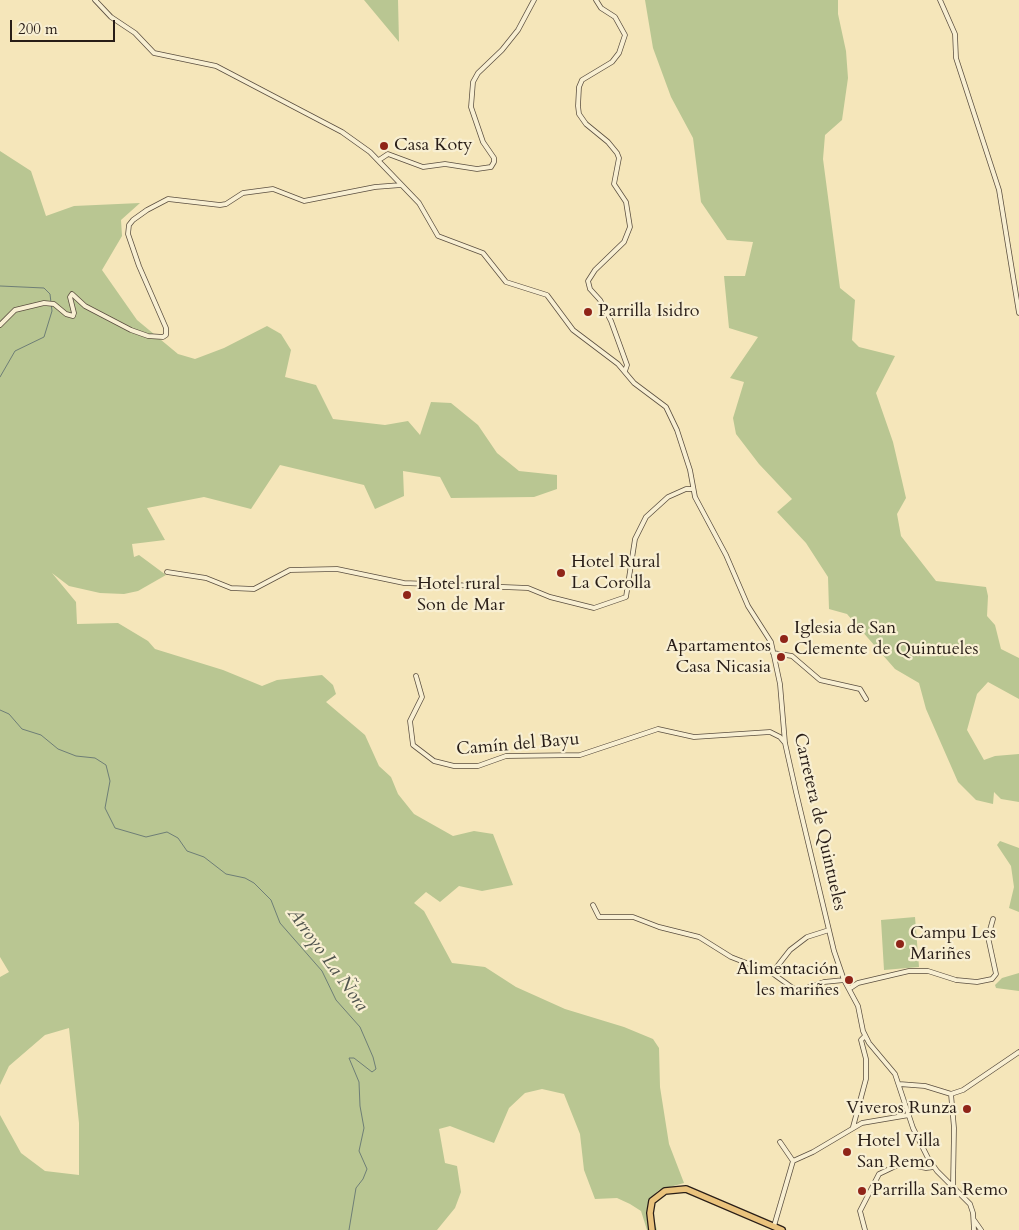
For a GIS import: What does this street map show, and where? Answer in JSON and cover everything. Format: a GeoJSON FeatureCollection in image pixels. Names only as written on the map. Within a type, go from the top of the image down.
{"type":"FeatureCollection","features":[{"type":"Feature","properties":{"kind":"highway"},"geometry":{"type":"LineString","coordinates":[[652,1230],[650,1213],[652,1201],[665,1191],[686,1189],[782,1230]]}},
{"type":"Feature","properties":{"kind":"street","name":"Carretera de Quintueles"},"geometry":{"type":"LineString","coordinates":[[95,0],[111,17],[135,33],[154,53],[216,66],[342,132],[379,160],[419,203],[438,236],[482,253],[506,282],[547,295],[573,330],[625,371],[634,382],[661,402],[670,413],[690,470],[695,497],[726,555],[748,606],[768,634],[780,684],[785,743],[829,930],[844,980],[858,1006],[865,1036],[894,1074],[899,1084],[921,1145],[934,1167],[970,1204],[974,1220],[974,1230]]}},
{"type":"Feature","properties":{"kind":"street"},"geometry":{"type":"LineString","coordinates":[[379,160],[388,154],[424,167],[446,164],[477,169],[491,167],[494,158],[483,142],[471,107],[473,82],[478,72],[508,43],[534,0]]}},
{"type":"Feature","properties":{"kind":"street"},"geometry":{"type":"LineString","coordinates":[[596,0],[601,8],[615,17],[625,35],[619,53],[612,62],[607,67],[587,75],[582,80],[579,87],[578,106],[581,118],[614,147],[617,153],[614,184],[626,202],[630,227],[624,242],[595,270],[588,281],[590,288],[600,300],[611,321],[627,365],[625,371]]}},
{"type":"Feature","properties":{"kind":"street"},"geometry":{"type":"LineString","coordinates":[[940,0],[955,34],[956,58],[999,190],[1019,313]]}},
{"type":"Feature","properties":{"kind":"street"},"geometry":{"type":"LineString","coordinates":[[0,325],[16,310],[52,304],[66,314],[73,316],[74,309],[70,297],[74,294],[85,306],[131,330],[148,336],[163,337],[166,335],[166,328],[145,282],[128,234],[129,225],[133,220],[148,210],[168,199],[220,206],[232,201],[243,193],[273,190],[304,201],[375,187],[401,185]]}},
{"type":"Feature","properties":{"kind":"street"},"geometry":{"type":"LineString","coordinates":[[167,572],[206,578],[223,586],[254,589],[281,574],[297,568],[337,569],[404,583],[528,588],[550,597],[594,608],[626,597],[635,539],[646,517],[668,497],[686,489],[693,489]]}},
{"type":"Feature","properties":{"kind":"street"},"geometry":{"type":"LineString","coordinates":[[773,653],[792,656],[820,680],[860,689],[866,699]]}},
{"type":"Feature","properties":{"kind":"street","name":"Camín del Bayu"},"geometry":{"type":"LineString","coordinates":[[416,676],[422,697],[410,721],[412,745],[434,761],[454,766],[478,766],[506,756],[580,755],[658,729],[694,738],[770,732],[780,737],[785,743]]}},
{"type":"Feature","properties":{"kind":"street"},"geometry":{"type":"LineString","coordinates":[[593,905],[599,917],[633,917],[659,927],[699,937],[745,964],[772,973],[797,991],[824,982],[844,980]]}},
{"type":"Feature","properties":{"kind":"street"},"geometry":{"type":"LineString","coordinates":[[849,989],[858,983],[909,971],[928,971],[956,980],[977,982],[992,980],[996,974],[988,937],[992,919]]}},
{"type":"Feature","properties":{"kind":"street"},"geometry":{"type":"LineString","coordinates":[[772,973],[790,950],[807,937],[829,930]]}},
{"type":"Feature","properties":{"kind":"street"},"geometry":{"type":"LineString","coordinates":[[853,1127],[866,1079],[866,1059],[861,1040],[865,1036]]}},
{"type":"Feature","properties":{"kind":"street"},"geometry":{"type":"LineString","coordinates":[[899,1084],[925,1086],[951,1094],[964,1090],[1019,1052]]}},
{"type":"Feature","properties":{"kind":"street"},"geometry":{"type":"LineString","coordinates":[[951,1094],[954,1128],[953,1186]]}},
{"type":"Feature","properties":{"kind":"street"},"geometry":{"type":"LineString","coordinates":[[792,1161],[813,1152],[862,1123],[909,1116]]}},
{"type":"Feature","properties":{"kind":"street"},"geometry":{"type":"LineString","coordinates":[[774,1226],[792,1161],[780,1142]]}},
{"type":"Feature","properties":{"kind":"street"},"geometry":{"type":"LineString","coordinates":[[865,1230],[860,1211],[879,1174],[902,1163],[926,1168],[934,1167]]}},
{"type":"Feature","properties":{"kind":"street"},"geometry":{"type":"LineString","coordinates":[[974,1220],[981,1230]]}},
{"type":"Feature","properties":{"kind":"green space"},"geometry":{"type":"Polygon","coordinates":[[[364,0],[398,0],[399,42],[364,0]]]}},
{"type":"Feature","properties":{"kind":"green space"},"geometry":{"type":"Polygon","coordinates":[[[645,0],[838,0],[838,14],[846,51],[848,78],[842,120],[825,135],[823,159],[840,288],[855,300],[852,340],[859,347],[895,356],[876,393],[893,442],[906,498],[897,514],[901,536],[936,581],[986,587],[988,596],[987,616],[995,625],[1001,649],[1019,658],[1019,699],[988,682],[977,694],[967,730],[984,760],[995,756],[1019,754],[1019,802],[1001,799],[994,792],[993,804],[976,800],[958,782],[926,709],[919,683],[895,669],[847,614],[829,609],[828,577],[806,543],[777,512],[792,499],[759,464],[736,434],[733,418],[744,382],[730,378],[758,337],[729,328],[724,276],[745,276],[753,242],[727,240],[701,202],[693,138],[671,97],[653,48],[645,0]]]}},
{"type":"Feature","properties":{"kind":"green space"},"geometry":{"type":"Polygon","coordinates":[[[0,151],[31,171],[46,216],[74,206],[140,203],[121,220],[122,236],[102,270],[137,320],[178,354],[195,359],[224,348],[267,326],[281,334],[291,350],[285,377],[316,385],[333,419],[385,425],[408,421],[420,435],[431,402],[451,403],[478,425],[497,453],[519,471],[557,475],[557,489],[534,497],[451,498],[440,477],[403,471],[404,496],[375,509],[364,485],[280,465],[251,509],[204,497],[147,508],[165,540],[132,544],[134,557],[139,555],[166,575],[138,591],[124,594],[100,593],[69,586],[52,573],[76,602],[77,624],[118,623],[148,641],[155,649],[223,670],[262,686],[277,680],[322,675],[333,685],[336,694],[326,702],[365,735],[379,766],[391,777],[398,794],[414,814],[453,836],[474,831],[493,834],[513,885],[482,891],[459,886],[440,902],[426,892],[414,903],[424,911],[452,963],[485,967],[516,987],[565,1009],[624,1027],[653,1039],[659,1048],[660,1087],[669,1144],[684,1183],[659,1190],[648,1200],[657,1230],[647,1230],[641,1211],[630,1204],[617,1198],[595,1199],[584,1170],[580,1134],[564,1094],[542,1089],[525,1093],[509,1108],[494,1143],[450,1126],[439,1129],[445,1163],[457,1166],[461,1192],[455,1208],[437,1230],[0,1230],[0,1115],[21,1153],[45,1171],[79,1175],[79,1123],[69,1028],[45,1035],[9,1066],[0,1085],[0,977],[9,972],[0,957],[0,151]]]}},
{"type":"Feature","properties":{"kind":"green space"},"geometry":{"type":"Polygon","coordinates":[[[1000,841],[1019,848],[1019,912],[1009,908],[1014,887],[1011,866],[997,845],[1000,841]]]}},
{"type":"Feature","properties":{"kind":"green space","name":"Campu Les Mariñes"},"geometry":{"type":"Polygon","coordinates":[[[915,917],[919,967],[884,970],[881,920],[915,917]]]}},
{"type":"Feature","properties":{"kind":"green space"},"geometry":{"type":"Polygon","coordinates":[[[1019,973],[1019,991],[996,988],[995,985],[1002,978],[1019,973]]]}},
{"type":"Feature","properties":{"kind":"waterway","name":"Arroyo La Ñora"},"geometry":{"type":"LineString","coordinates":[[0,286],[44,288],[50,294],[52,311],[44,337],[15,351],[0,377]]}},
{"type":"Feature","properties":{"kind":"waterway","name":"Arroyo La Ñora"},"geometry":{"type":"LineString","coordinates":[[0,710],[9,714],[22,729],[41,735],[58,749],[76,756],[95,758],[106,765],[110,781],[105,808],[115,828],[146,837],[167,832],[178,838],[187,851],[204,857],[226,874],[245,878],[254,883],[271,900],[280,923],[322,971],[336,1000],[360,1027],[376,1069],[372,1072],[354,1058],[349,1058],[359,1082],[360,1106],[364,1128],[359,1151],[367,1169],[363,1179],[356,1188],[349,1230]]}},
{"type":"Feature","properties":{"kind":"place","name":"Casa Koty"},"geometry":{"type":"Point","coordinates":[384,146]}},
{"type":"Feature","properties":{"kind":"place","name":"Parrilla Isidro"},"geometry":{"type":"Point","coordinates":[588,312]}},
{"type":"Feature","properties":{"kind":"place","name":"Hotel Rural La Corolla"},"geometry":{"type":"Point","coordinates":[561,573]}},
{"type":"Feature","properties":{"kind":"place","name":"Hotel rural Son de Mar"},"geometry":{"type":"Point","coordinates":[407,595]}},
{"type":"Feature","properties":{"kind":"place","name":"Iglesia de San Clemente de Quintueles"},"geometry":{"type":"Point","coordinates":[784,639]}},
{"type":"Feature","properties":{"kind":"place","name":"Apartamentos Casa Nicasia"},"geometry":{"type":"Point","coordinates":[781,657]}},
{"type":"Feature","properties":{"kind":"place","name":"Campu Les Mariñes"},"geometry":{"type":"Point","coordinates":[900,944]}},
{"type":"Feature","properties":{"kind":"place","name":"Alimentación les mariñes"},"geometry":{"type":"Point","coordinates":[849,980]}},
{"type":"Feature","properties":{"kind":"place","name":"Viveros Runza"},"geometry":{"type":"Point","coordinates":[967,1109]}},
{"type":"Feature","properties":{"kind":"place","name":"Hotel Villa San Remo"},"geometry":{"type":"Point","coordinates":[847,1152]}},
{"type":"Feature","properties":{"kind":"place","name":"Parrilla San Remo"},"geometry":{"type":"Point","coordinates":[862,1191]}}]}
